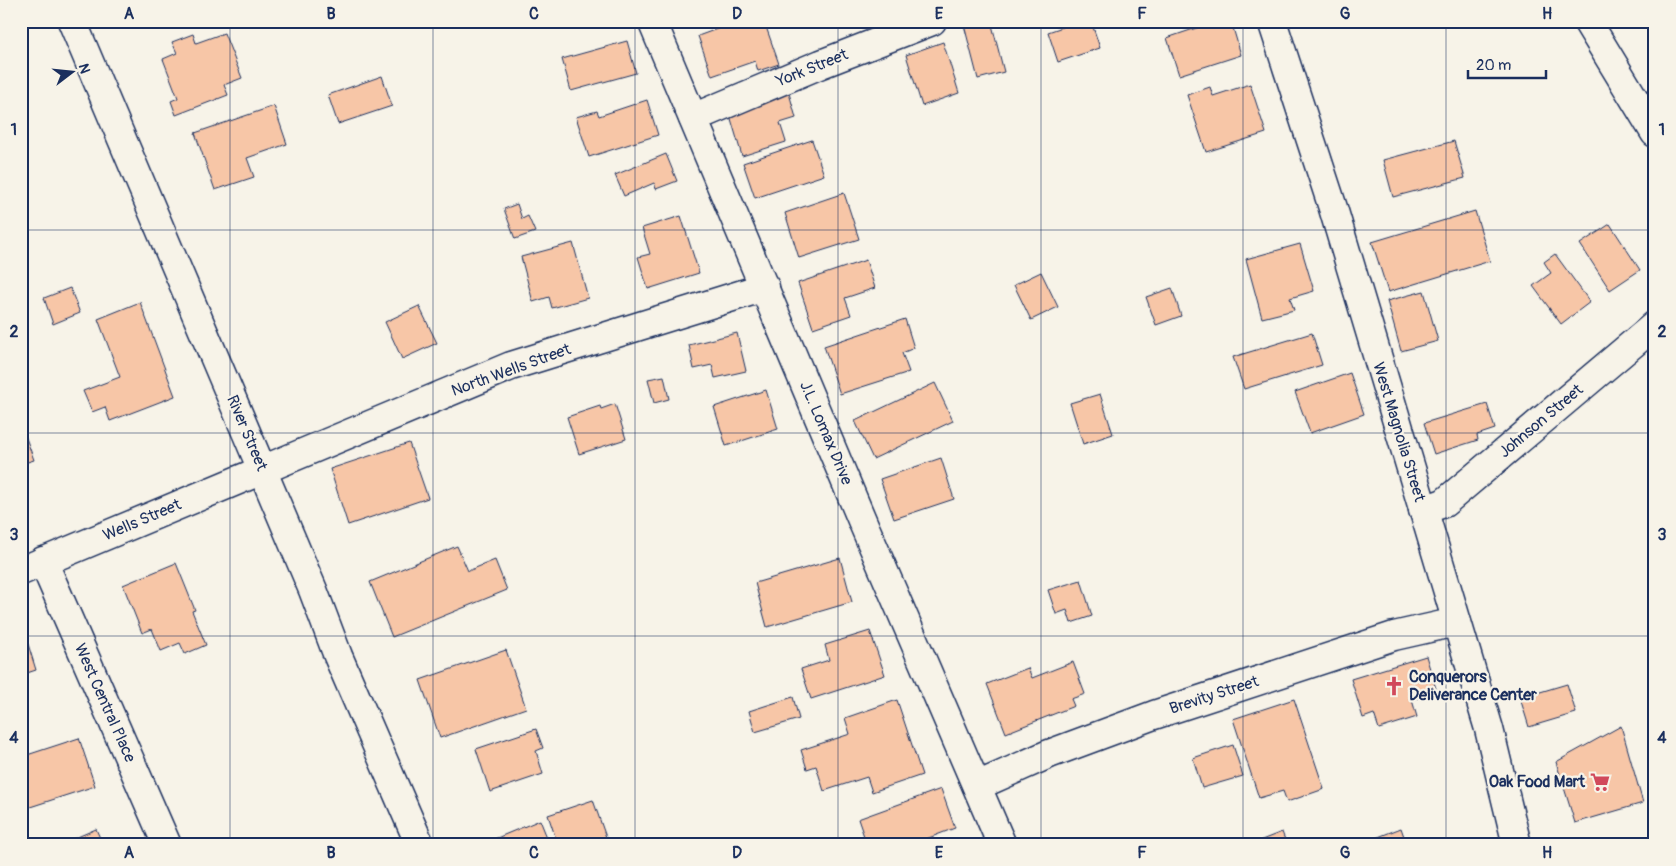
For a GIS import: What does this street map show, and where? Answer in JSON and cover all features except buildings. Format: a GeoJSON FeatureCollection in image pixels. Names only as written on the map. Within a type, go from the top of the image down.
{"type":"FeatureCollection","features":[{"type":"Feature","properties":{"kind":"street","name":"River Street"},"geometry":{"type":"LineString","coordinates":[[72,21],[263,470],[338,656],[420,845]]}},
{"type":"Feature","properties":{"kind":"street","name":"J.L. Lomax Drive"},"geometry":{"type":"LineString","coordinates":[[652,21],[864,525],[1002,845]]}},
{"type":"Feature","properties":{"kind":"street","name":"York Street"},"geometry":{"type":"LineString","coordinates":[[693,118],[821,64],[932,21]]}},
{"type":"Feature","properties":{"kind":"street","name":"West Magnolia Street"},"geometry":{"type":"LineString","coordinates":[[1272,21],[1333,208],[1489,729],[1517,845]]}},
{"type":"Feature","properties":{"kind":"street"},"geometry":{"type":"LineString","coordinates":[[1587,21],[1655,133]]}},
{"type":"Feature","properties":{"kind":"street","name":"North Wells Street"},"geometry":{"type":"LineString","coordinates":[[263,470],[511,366],[765,287]]}},
{"type":"Feature","properties":{"kind":"street","name":"Johnson Street"},"geometry":{"type":"LineString","coordinates":[[1423,510],[1444,503],[1655,324]]}},
{"type":"Feature","properties":{"kind":"street","name":"Wells Street"},"geometry":{"type":"LineString","coordinates":[[32,566],[263,470]]}},
{"type":"Feature","properties":{"kind":"street","name":"West Central Place"},"geometry":{"type":"LineString","coordinates":[[32,566],[167,845]]}},
{"type":"Feature","properties":{"kind":"street","name":"Brevity Street"},"geometry":{"type":"LineString","coordinates":[[977,786],[1049,754],[1154,715],[1394,636],[1456,622]]}},
{"type":"Feature","properties":{"kind":"place","name":"Conquerors Deliverance Center"},"geometry":{"type":"Point","coordinates":[1394,686]}},
{"type":"Feature","properties":{"kind":"place","name":"Oak Food Mart"},"geometry":{"type":"Point","coordinates":[1600,782]}}]}
